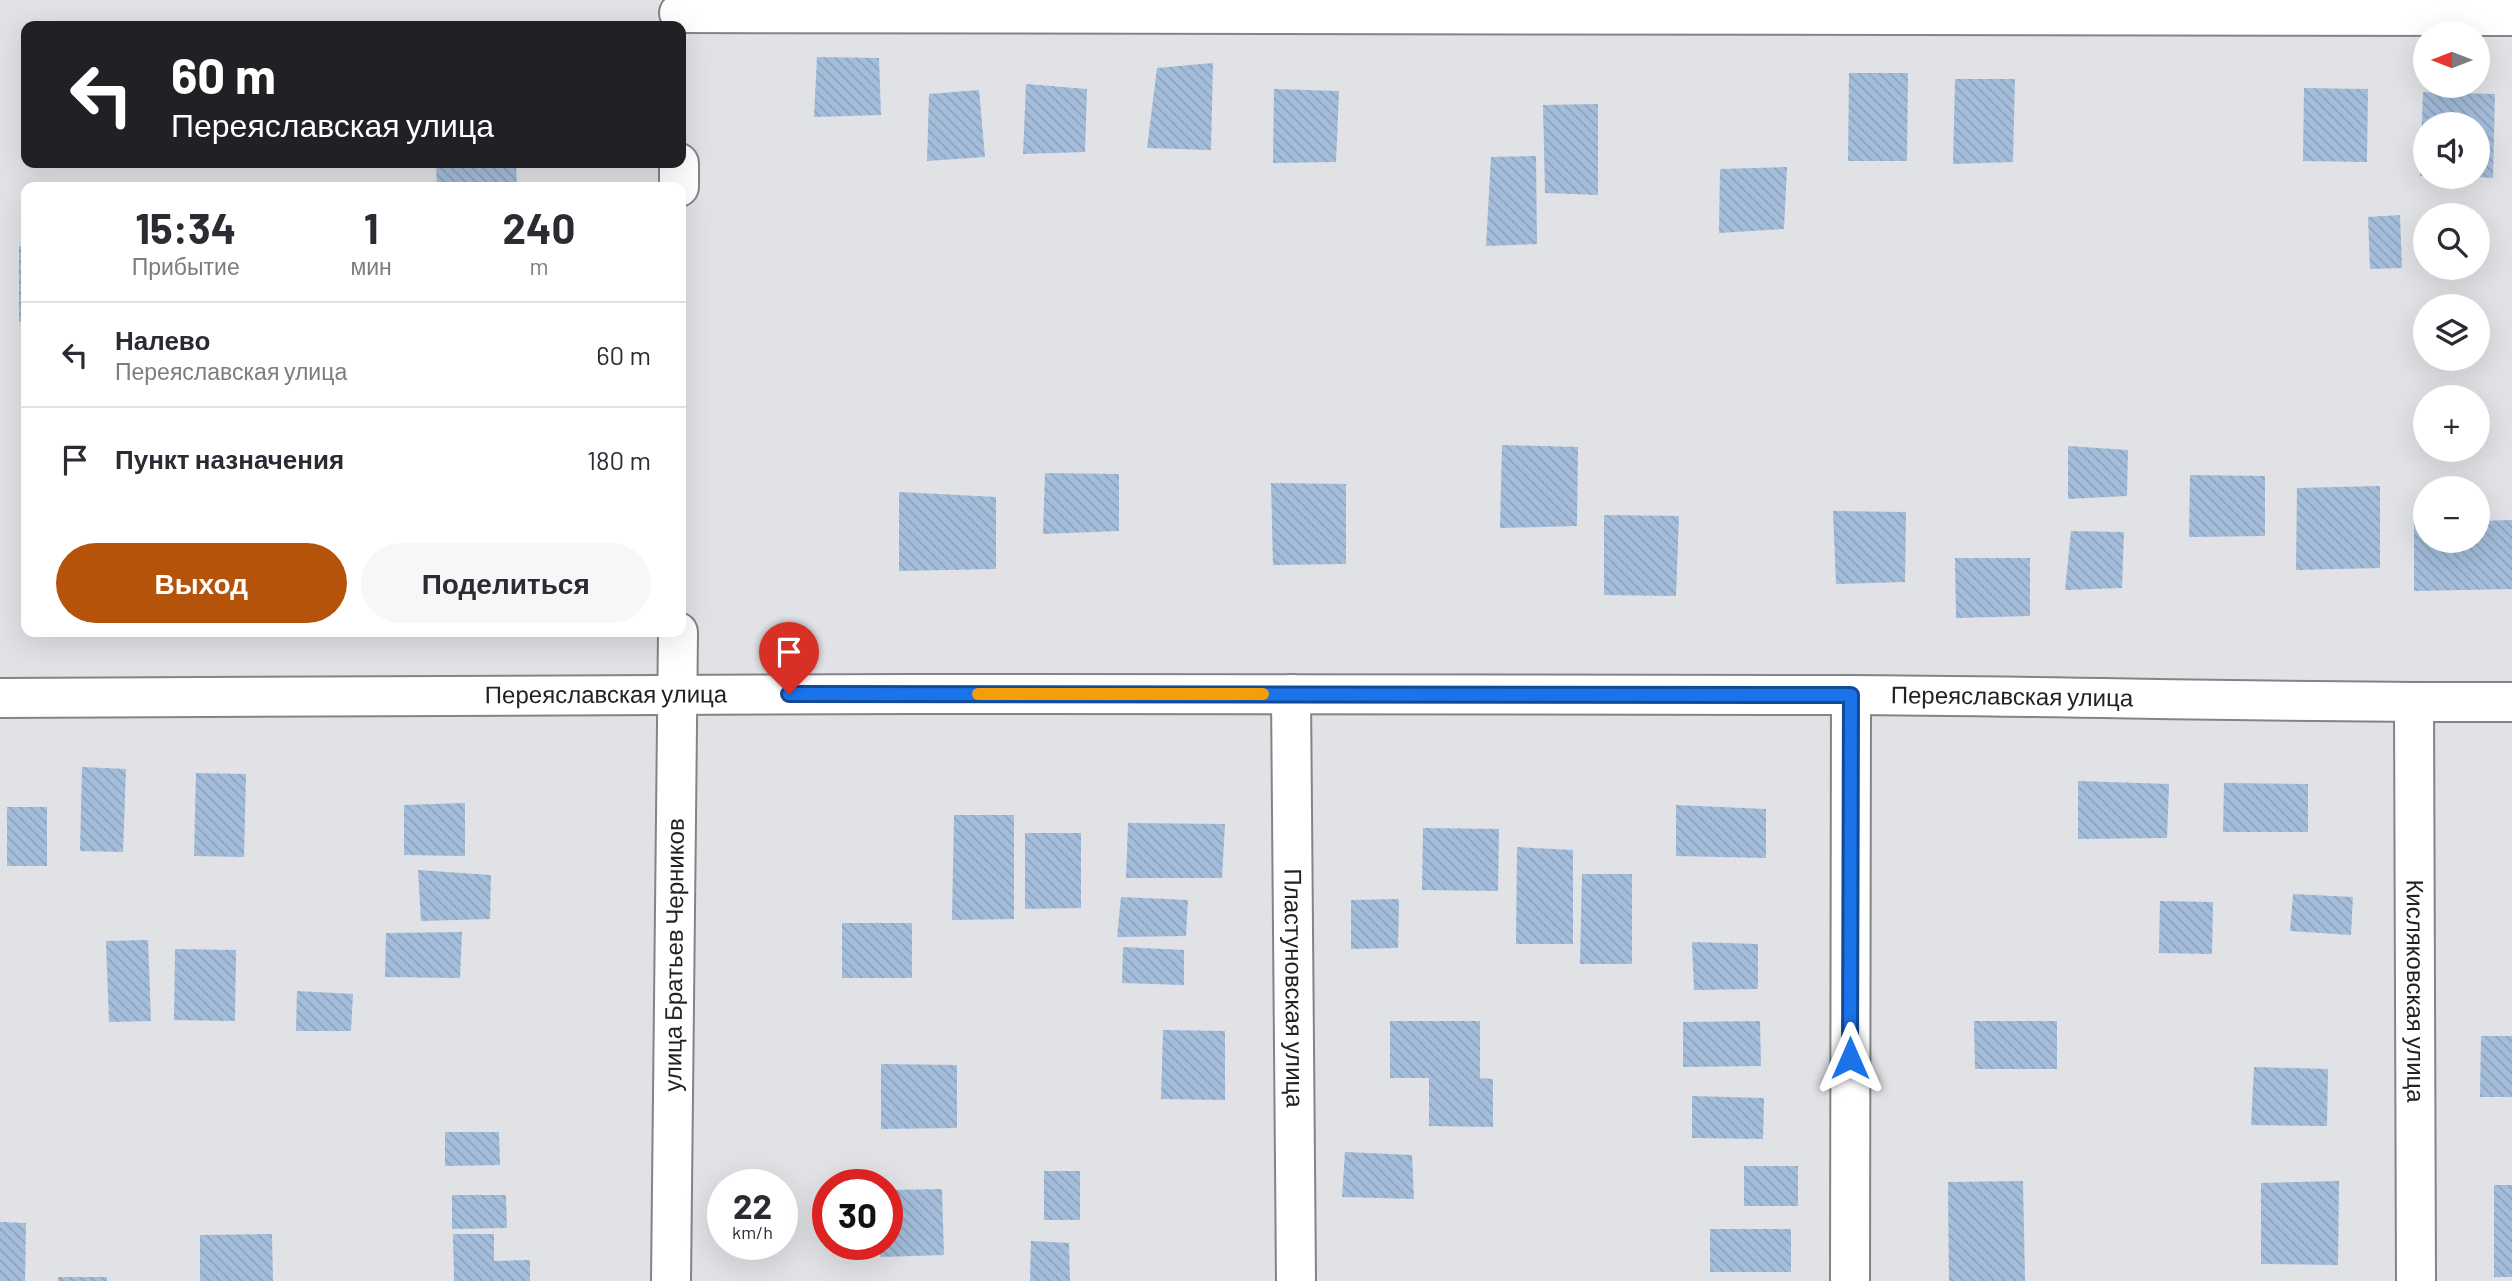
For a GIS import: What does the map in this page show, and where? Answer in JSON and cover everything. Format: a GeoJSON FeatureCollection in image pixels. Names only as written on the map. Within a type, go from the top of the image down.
{"type":"FeatureCollection","features":[{"type":"Feature","properties":{"kind":"street"},"geometry":{"type":"LineString","coordinates":[[679,13],[2512,16]]}},
{"type":"Feature","properties":{"kind":"street","name":"улица Братьев Черников"},"geometry":{"type":"LineString","coordinates":[[671,1281],[678,637]]}},
{"type":"Feature","properties":{"kind":"street","name":"Переяславская улица"},"geometry":{"type":"LineString","coordinates":[[0,698],[1291,694],[1851,695],[2512,702]]}},
{"type":"Feature","properties":{"kind":"street","name":"Пластуновская улица"},"geometry":{"type":"LineString","coordinates":[[1291,694],[1296,1281]]}},
{"type":"Feature","properties":{"kind":"street"},"geometry":{"type":"LineString","coordinates":[[1850,1281],[1851,695]]}},
{"type":"Feature","properties":{"kind":"street","name":"Кисляковская улица"},"geometry":{"type":"LineString","coordinates":[[2414,702],[2416,1281]]}},
{"type":"Feature","properties":{"kind":"building"},"geometry":{"type":"Polygon","coordinates":[[[817,57],[879,58],[881,115],[814,117],[817,57]]]}},
{"type":"Feature","properties":{"kind":"building"},"geometry":{"type":"Polygon","coordinates":[[[1213,63],[1211,150],[1147,148],[1157,68],[1213,63]]]}},
{"type":"Feature","properties":{"kind":"building"},"geometry":{"type":"Polygon","coordinates":[[[1849,73],[1908,73],[1907,161],[1848,161],[1849,73]]]}},
{"type":"Feature","properties":{"kind":"building"},"geometry":{"type":"Polygon","coordinates":[[[1955,79],[2015,79],[2013,162],[1953,164],[1955,79]]]}},
{"type":"Feature","properties":{"kind":"building"},"geometry":{"type":"Polygon","coordinates":[[[1026,84],[1087,89],[1085,152],[1023,154],[1026,84]]]}},
{"type":"Feature","properties":{"kind":"building"},"geometry":{"type":"Polygon","coordinates":[[[2304,88],[2368,89],[2367,162],[2303,161],[2304,88]]]}},
{"type":"Feature","properties":{"kind":"building"},"geometry":{"type":"Polygon","coordinates":[[[1274,89],[1339,91],[1336,162],[1273,163],[1274,89]]]}},
{"type":"Feature","properties":{"kind":"building"},"geometry":{"type":"Polygon","coordinates":[[[979,90],[985,157],[927,161],[929,94],[979,90]]]}},
{"type":"Feature","properties":{"kind":"building"},"geometry":{"type":"Polygon","coordinates":[[[2490,94],[2495,94],[2493,178],[2490,178],[2490,112],[2422,112],[2423,98],[2490,98],[2490,94]]]}},
{"type":"Feature","properties":{"kind":"building"},"geometry":{"type":"Polygon","coordinates":[[[1598,104],[1598,195],[1545,193],[1543,105],[1598,104]]]}},
{"type":"Feature","properties":{"kind":"building"},"geometry":{"type":"Polygon","coordinates":[[[1536,156],[1537,244],[1486,246],[1491,157],[1536,156]]]}},
{"type":"Feature","properties":{"kind":"building"},"geometry":{"type":"Polygon","coordinates":[[[1787,167],[1784,229],[1719,233],[1720,169],[1787,167]]]}},
{"type":"Feature","properties":{"kind":"building"},"geometry":{"type":"Polygon","coordinates":[[[436,168],[516,168],[517,182],[437,182],[436,168]]]}},
{"type":"Feature","properties":{"kind":"building"},"geometry":{"type":"Polygon","coordinates":[[[2400,215],[2402,268],[2370,269],[2368,217],[2400,215]]]}},
{"type":"Feature","properties":{"kind":"building"},"geometry":{"type":"Polygon","coordinates":[[[19,246],[21,246],[21,322],[19,246]]]}},
{"type":"Feature","properties":{"kind":"building"},"geometry":{"type":"Polygon","coordinates":[[[1502,445],[1578,447],[1577,526],[1500,528],[1502,445]]]}},
{"type":"Feature","properties":{"kind":"building"},"geometry":{"type":"Polygon","coordinates":[[[2068,446],[2128,450],[2127,496],[2068,499],[2068,446]]]}},
{"type":"Feature","properties":{"kind":"building"},"geometry":{"type":"Polygon","coordinates":[[[1045,473],[1119,474],[1119,531],[1043,534],[1045,473]]]}},
{"type":"Feature","properties":{"kind":"building"},"geometry":{"type":"Polygon","coordinates":[[[2190,475],[2265,476],[2265,536],[2189,537],[2190,475]]]}},
{"type":"Feature","properties":{"kind":"building"},"geometry":{"type":"Polygon","coordinates":[[[1271,483],[1346,484],[1346,564],[1273,565],[1271,483]]]}},
{"type":"Feature","properties":{"kind":"building"},"geometry":{"type":"Polygon","coordinates":[[[2380,486],[2380,568],[2296,570],[2297,488],[2380,486]]]}},
{"type":"Feature","properties":{"kind":"building"},"geometry":{"type":"Polygon","coordinates":[[[899,492],[996,497],[996,569],[899,571],[899,492]]]}},
{"type":"Feature","properties":{"kind":"building"},"geometry":{"type":"Polygon","coordinates":[[[1833,511],[1906,512],[1905,582],[1836,584],[1833,511]]]}},
{"type":"Feature","properties":{"kind":"building"},"geometry":{"type":"Polygon","coordinates":[[[1604,515],[1679,516],[1676,596],[1604,595],[1604,515]]]}},
{"type":"Feature","properties":{"kind":"building"},"geometry":{"type":"Polygon","coordinates":[[[2512,520],[2512,589],[2414,591],[2414,553],[2490,553],[2490,521],[2512,520]]]}},
{"type":"Feature","properties":{"kind":"building"},"geometry":{"type":"Polygon","coordinates":[[[2071,531],[2124,532],[2122,588],[2065,590],[2071,531]]]}},
{"type":"Feature","properties":{"kind":"building"},"geometry":{"type":"Polygon","coordinates":[[[1955,558],[2030,558],[2030,616],[1956,618],[1955,558]]]}},
{"type":"Feature","properties":{"kind":"building"},"geometry":{"type":"Polygon","coordinates":[[[82,767],[126,769],[123,852],[80,851],[82,767]]]}},
{"type":"Feature","properties":{"kind":"building"},"geometry":{"type":"Polygon","coordinates":[[[196,773],[246,774],[244,857],[194,856],[196,773]]]}},
{"type":"Feature","properties":{"kind":"building"},"geometry":{"type":"Polygon","coordinates":[[[2078,781],[2169,784],[2167,838],[2078,839],[2078,781]]]}},
{"type":"Feature","properties":{"kind":"building"},"geometry":{"type":"Polygon","coordinates":[[[2224,783],[2308,784],[2308,832],[2223,832],[2224,783]]]}},
{"type":"Feature","properties":{"kind":"building"},"geometry":{"type":"Polygon","coordinates":[[[465,803],[465,856],[404,855],[404,805],[465,803]]]}},
{"type":"Feature","properties":{"kind":"building"},"geometry":{"type":"Polygon","coordinates":[[[1676,805],[1766,809],[1766,858],[1676,856],[1676,805]]]}},
{"type":"Feature","properties":{"kind":"building"},"geometry":{"type":"Polygon","coordinates":[[[7,807],[47,807],[47,866],[7,866],[7,807]]]}},
{"type":"Feature","properties":{"kind":"building"},"geometry":{"type":"Polygon","coordinates":[[[954,815],[1014,815],[1014,919],[952,920],[954,815]]]}},
{"type":"Feature","properties":{"kind":"building"},"geometry":{"type":"Polygon","coordinates":[[[1128,823],[1225,824],[1222,878],[1126,878],[1128,823]]]}},
{"type":"Feature","properties":{"kind":"building"},"geometry":{"type":"Polygon","coordinates":[[[1423,828],[1499,829],[1498,891],[1422,890],[1423,828]]]}},
{"type":"Feature","properties":{"kind":"building"},"geometry":{"type":"Polygon","coordinates":[[[1025,833],[1081,833],[1081,908],[1025,909],[1025,833]]]}},
{"type":"Feature","properties":{"kind":"building"},"geometry":{"type":"Polygon","coordinates":[[[1517,847],[1573,850],[1573,944],[1516,944],[1517,847]]]}},
{"type":"Feature","properties":{"kind":"building"},"geometry":{"type":"Polygon","coordinates":[[[418,870],[491,875],[490,919],[421,921],[418,870]]]}},
{"type":"Feature","properties":{"kind":"building"},"geometry":{"type":"Polygon","coordinates":[[[1582,874],[1632,874],[1632,964],[1580,964],[1582,874]]]}},
{"type":"Feature","properties":{"kind":"building"},"geometry":{"type":"Polygon","coordinates":[[[2293,894],[2353,897],[2351,935],[2290,931],[2293,894]]]}},
{"type":"Feature","properties":{"kind":"building"},"geometry":{"type":"Polygon","coordinates":[[[1121,897],[1188,900],[1186,936],[1117,937],[1121,897]]]}},
{"type":"Feature","properties":{"kind":"building"},"geometry":{"type":"Polygon","coordinates":[[[1399,899],[1398,948],[1351,949],[1351,900],[1399,899]]]}},
{"type":"Feature","properties":{"kind":"building"},"geometry":{"type":"Polygon","coordinates":[[[2160,901],[2213,902],[2212,954],[2159,953],[2160,901]]]}},
{"type":"Feature","properties":{"kind":"building"},"geometry":{"type":"Polygon","coordinates":[[[842,923],[912,923],[912,978],[842,978],[842,923]]]}},
{"type":"Feature","properties":{"kind":"building"},"geometry":{"type":"Polygon","coordinates":[[[462,932],[460,978],[385,977],[386,933],[462,932]]]}},
{"type":"Feature","properties":{"kind":"building"},"geometry":{"type":"Polygon","coordinates":[[[148,940],[151,1021],[109,1022],[106,941],[148,940]]]}},
{"type":"Feature","properties":{"kind":"building"},"geometry":{"type":"Polygon","coordinates":[[[1692,942],[1758,944],[1758,989],[1694,990],[1692,942]]]}},
{"type":"Feature","properties":{"kind":"building"},"geometry":{"type":"Polygon","coordinates":[[[1123,947],[1184,950],[1184,985],[1122,983],[1123,947]]]}},
{"type":"Feature","properties":{"kind":"building"},"geometry":{"type":"Polygon","coordinates":[[[175,949],[236,950],[235,1021],[174,1020],[175,949]]]}},
{"type":"Feature","properties":{"kind":"building"},"geometry":{"type":"Polygon","coordinates":[[[297,991],[353,994],[351,1031],[296,1031],[297,991]]]}},
{"type":"Feature","properties":{"kind":"building"},"geometry":{"type":"Polygon","coordinates":[[[1390,1021],[1480,1021],[1480,1078],[1493,1079],[1493,1127],[1429,1126],[1429,1078],[1390,1078],[1390,1021]]]}},
{"type":"Feature","properties":{"kind":"building"},"geometry":{"type":"Polygon","coordinates":[[[1760,1021],[1761,1066],[1683,1067],[1683,1022],[1760,1021]]]}},
{"type":"Feature","properties":{"kind":"building"},"geometry":{"type":"Polygon","coordinates":[[[1974,1021],[2057,1021],[2057,1069],[1975,1069],[1974,1021]]]}},
{"type":"Feature","properties":{"kind":"building"},"geometry":{"type":"Polygon","coordinates":[[[1163,1030],[1225,1031],[1225,1100],[1161,1099],[1163,1030]]]}},
{"type":"Feature","properties":{"kind":"building"},"geometry":{"type":"Polygon","coordinates":[[[2481,1036],[2512,1036],[2512,1097],[2480,1097],[2481,1036]]]}},
{"type":"Feature","properties":{"kind":"building"},"geometry":{"type":"Polygon","coordinates":[[[881,1064],[957,1065],[957,1128],[881,1129],[881,1064]]]}},
{"type":"Feature","properties":{"kind":"building"},"geometry":{"type":"Polygon","coordinates":[[[2254,1067],[2328,1069],[2327,1126],[2251,1125],[2254,1067]]]}},
{"type":"Feature","properties":{"kind":"building"},"geometry":{"type":"Polygon","coordinates":[[[1692,1096],[1764,1098],[1763,1139],[1692,1138],[1692,1096]]]}},
{"type":"Feature","properties":{"kind":"building"},"geometry":{"type":"Polygon","coordinates":[[[445,1132],[499,1132],[500,1165],[445,1166],[445,1132]]]}},
{"type":"Feature","properties":{"kind":"building"},"geometry":{"type":"Polygon","coordinates":[[[1345,1152],[1412,1155],[1414,1199],[1342,1197],[1345,1152]]]}},
{"type":"Feature","properties":{"kind":"building"},"geometry":{"type":"Polygon","coordinates":[[[1744,1166],[1798,1166],[1798,1206],[1744,1206],[1744,1166]]]}},
{"type":"Feature","properties":{"kind":"building"},"geometry":{"type":"Polygon","coordinates":[[[1044,1171],[1080,1171],[1080,1220],[1044,1220],[1044,1171]]]}},
{"type":"Feature","properties":{"kind":"building"},"geometry":{"type":"Polygon","coordinates":[[[2023,1181],[2025,1281],[1949,1281],[1948,1182],[2023,1181]]]}},
{"type":"Feature","properties":{"kind":"building"},"geometry":{"type":"Polygon","coordinates":[[[2339,1181],[2338,1265],[2261,1264],[2261,1183],[2339,1181]]]}},
{"type":"Feature","properties":{"kind":"building"},"geometry":{"type":"Polygon","coordinates":[[[2494,1185],[2512,1185],[2512,1277],[2494,1277],[2494,1185]]]}},
{"type":"Feature","properties":{"kind":"building"},"geometry":{"type":"Polygon","coordinates":[[[942,1189],[944,1255],[903,1256],[903,1190],[942,1189]]]}},
{"type":"Feature","properties":{"kind":"building"},"geometry":{"type":"Polygon","coordinates":[[[452,1195],[506,1195],[507,1228],[452,1229],[452,1195]]]}},
{"type":"Feature","properties":{"kind":"building"},"geometry":{"type":"Polygon","coordinates":[[[0,1222],[26,1223],[25,1281],[0,1281],[0,1222]]]}},
{"type":"Feature","properties":{"kind":"building"},"geometry":{"type":"Polygon","coordinates":[[[1710,1229],[1791,1229],[1791,1272],[1710,1272],[1710,1229]]]}},
{"type":"Feature","properties":{"kind":"building"},"geometry":{"type":"Polygon","coordinates":[[[272,1234],[273,1281],[200,1281],[200,1235],[272,1234]]]}},
{"type":"Feature","properties":{"kind":"building"},"geometry":{"type":"Polygon","coordinates":[[[453,1234],[494,1234],[494,1261],[530,1260],[530,1281],[454,1281],[453,1234]]]}},
{"type":"Feature","properties":{"kind":"building"},"geometry":{"type":"Polygon","coordinates":[[[1031,1241],[1069,1243],[1070,1281],[1030,1281],[1031,1241]]]}},
{"type":"Feature","properties":{"kind":"building"},"geometry":{"type":"Polygon","coordinates":[[[58,1277],[107,1277],[107,1281],[58,1281],[58,1277]]]}},
{"type":"Feature","properties":{"kind":"slow traffic"},"geometry":{"type":"LineString","coordinates":[[978,694],[1263,694]]}},
{"type":"Feature","properties":{"kind":"route"},"geometry":{"type":"LineString","coordinates":[[789,694],[1851,695],[1850,1058]]}}]}
